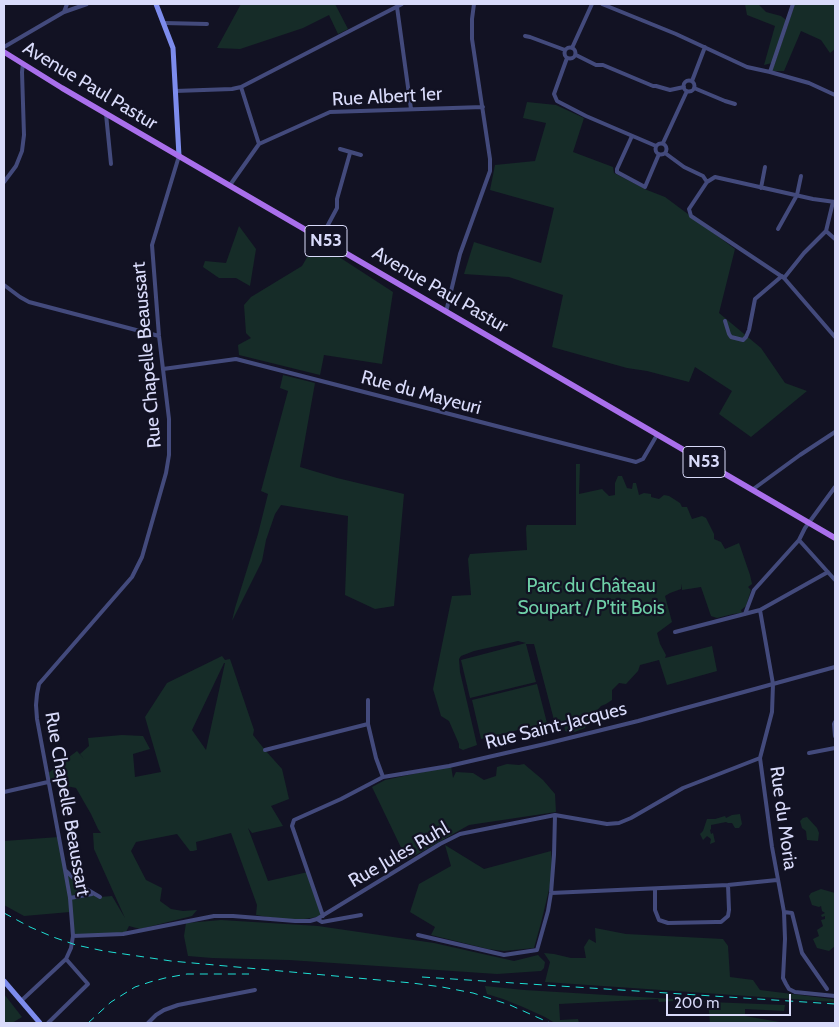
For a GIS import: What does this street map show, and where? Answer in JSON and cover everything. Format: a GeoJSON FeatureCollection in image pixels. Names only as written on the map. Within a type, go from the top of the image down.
{"type":"FeatureCollection","features":[{"type":"Feature","properties":{"kind":"main road","name":"Avenue Paul Pastur"},"geometry":{"type":"LineString","coordinates":[[4,52],[106,114],[835,538]]}},
{"type":"Feature","properties":{"kind":"street"},"geometry":{"type":"LineString","coordinates":[[64,12],[67,4]]}},
{"type":"Feature","properties":{"kind":"street"},"geometry":{"type":"LineString","coordinates":[[4,47],[64,12],[88,4]]}},
{"type":"Feature","properties":{"kind":"street"},"geometry":{"type":"LineString","coordinates":[[156,4],[173,48],[179,156]]}},
{"type":"Feature","properties":{"kind":"street"},"geometry":{"type":"LineString","coordinates":[[176,91],[241,87],[402,4]]}},
{"type":"Feature","properties":{"kind":"street"},"geometry":{"type":"LineString","coordinates":[[446,312],[460,254],[490,171],[490,158],[472,39],[474,4]]}},
{"type":"Feature","properties":{"kind":"street"},"geometry":{"type":"LineString","coordinates":[[572,48],[592,4]]}},
{"type":"Feature","properties":{"kind":"street"},"geometry":{"type":"LineString","coordinates":[[602,4],[747,67],[809,83],[835,95]]}},
{"type":"Feature","properties":{"kind":"street"},"geometry":{"type":"LineString","coordinates":[[770,72],[793,4]]}},
{"type":"Feature","properties":{"kind":"street"},"geometry":{"type":"LineString","coordinates":[[397,6],[411,109]]}},
{"type":"Feature","properties":{"kind":"street"},"geometry":{"type":"LineString","coordinates":[[164,23],[207,24]]}},
{"type":"Feature","properties":{"kind":"street"},"geometry":{"type":"LineString","coordinates":[[525,36],[565,50],[572,48]]}},
{"type":"Feature","properties":{"kind":"street"},"geometry":{"type":"LineString","coordinates":[[572,48],[576,55],[596,65],[603,65],[653,86],[670,90],[685,89],[690,91],[694,88]]}},
{"type":"Feature","properties":{"kind":"street"},"geometry":{"type":"LineString","coordinates":[[694,88],[695,85],[692,81],[705,48]]}},
{"type":"Feature","properties":{"kind":"street"},"geometry":{"type":"LineString","coordinates":[[565,50],[567,58],[554,94],[557,101],[586,116],[656,146],[663,143]]}},
{"type":"Feature","properties":{"kind":"street"},"geometry":{"type":"LineString","coordinates":[[567,58],[572,59],[576,55]]}},
{"type":"Feature","properties":{"kind":"street"},"geometry":{"type":"LineString","coordinates":[[4,182],[16,166],[22,152],[24,135],[23,64]]}},
{"type":"Feature","properties":{"kind":"street"},"geometry":{"type":"LineString","coordinates":[[663,143],[685,89],[684,83],[692,81]]}},
{"type":"Feature","properties":{"kind":"street"},"geometry":{"type":"LineString","coordinates":[[241,87],[260,144]]}},
{"type":"Feature","properties":{"kind":"street"},"geometry":{"type":"LineString","coordinates":[[694,88],[735,104]]}},
{"type":"Feature","properties":{"kind":"street","name":"Rue Albert 1er"},"geometry":{"type":"LineString","coordinates":[[230,185],[260,144],[330,112],[483,107]]}},
{"type":"Feature","properties":{"kind":"street"},"geometry":{"type":"LineString","coordinates":[[106,114],[111,164]]}},
{"type":"Feature","properties":{"kind":"street"},"geometry":{"type":"LineString","coordinates":[[632,136],[617,172],[645,187],[659,154]]}},
{"type":"Feature","properties":{"kind":"street"},"geometry":{"type":"LineString","coordinates":[[663,143],[667,147],[666,153]]}},
{"type":"Feature","properties":{"kind":"street"},"geometry":{"type":"LineString","coordinates":[[656,146],[659,154]]}},
{"type":"Feature","properties":{"kind":"street"},"geometry":{"type":"LineString","coordinates":[[340,149],[361,155]]}},
{"type":"Feature","properties":{"kind":"street"},"geometry":{"type":"LineString","coordinates":[[321,238],[337,208],[337,199],[350,153]]}},
{"type":"Feature","properties":{"kind":"street"},"geometry":{"type":"LineString","coordinates":[[659,154],[666,153],[684,167],[703,176],[707,182]]}},
{"type":"Feature","properties":{"kind":"street","name":"Rue Chapelle Beaussart"},"geometry":{"type":"LineString","coordinates":[[66,959],[71,948],[73,936],[70,898],[37,719],[37,694],[39,684],[132,577],[142,557],[161,492],[169,455],[169,419],[159,336],[152,245],[179,156]]}},
{"type":"Feature","properties":{"kind":"street"},"geometry":{"type":"LineString","coordinates":[[761,188],[765,167]]}},
{"type":"Feature","properties":{"kind":"street"},"geometry":{"type":"LineString","coordinates":[[778,229],[797,195],[801,176]]}},
{"type":"Feature","properties":{"kind":"street"},"geometry":{"type":"LineString","coordinates":[[725,321],[731,337],[743,340],[746,337],[755,299],[783,277],[826,230],[834,202],[715,178],[707,182],[689,210],[691,216],[783,277],[835,337]]}},
{"type":"Feature","properties":{"kind":"street"},"geometry":{"type":"LineString","coordinates":[[826,230],[835,239]]}},
{"type":"Feature","properties":{"kind":"street"},"geometry":{"type":"LineString","coordinates":[[4,285],[30,302],[159,336]]}},
{"type":"Feature","properties":{"kind":"street","name":"Rue du Mayeuri"},"geometry":{"type":"LineString","coordinates":[[163,369],[236,359],[636,462],[643,459],[657,435]]}},
{"type":"Feature","properties":{"kind":"street"},"geometry":{"type":"LineString","coordinates":[[752,490],[835,432]]}},
{"type":"Feature","properties":{"kind":"street"},"geometry":{"type":"LineString","coordinates":[[745,614],[754,590],[799,540],[835,487]]}},
{"type":"Feature","properties":{"kind":"street"},"geometry":{"type":"LineString","coordinates":[[799,540],[835,580]]}},
{"type":"Feature","properties":{"kind":"street"},"geometry":{"type":"LineString","coordinates":[[675,632],[760,610],[828,572]]}},
{"type":"Feature","properties":{"kind":"street","name":"Rue du Moria"},"geometry":{"type":"LineString","coordinates":[[760,610],[773,684],[772,712],[760,758],[777,880],[784,912],[783,978],[789,988],[795,992],[835,996]]}},
{"type":"Feature","properties":{"kind":"street","name":"Rue Saint-Jacques"},"geometry":{"type":"LineString","coordinates":[[323,916],[292,826],[294,820],[341,799],[383,777],[449,766],[545,744],[638,721],[835,667]]}},
{"type":"Feature","properties":{"kind":"street"},"geometry":{"type":"LineString","coordinates":[[368,700],[368,724],[376,758],[383,777]]}},
{"type":"Feature","properties":{"kind":"street"},"geometry":{"type":"LineString","coordinates":[[835,722],[835,736]]}},
{"type":"Feature","properties":{"kind":"street"},"geometry":{"type":"LineString","coordinates":[[264,750],[368,724]]}},
{"type":"Feature","properties":{"kind":"street"},"geometry":{"type":"LineString","coordinates":[[809,753],[835,748]]}},
{"type":"Feature","properties":{"kind":"street","name":"Rue Jules Ruhl"},"geometry":{"type":"LineString","coordinates":[[73,936],[123,934],[214,916],[310,921],[323,916],[450,838],[460,834],[555,815],[607,824],[619,823],[683,788],[760,758]]}},
{"type":"Feature","properties":{"kind":"street"},"geometry":{"type":"LineString","coordinates":[[4,792],[48,782]]}},
{"type":"Feature","properties":{"kind":"street"},"geometry":{"type":"LineString","coordinates":[[418,935],[504,955],[537,950],[551,893],[555,815]]}},
{"type":"Feature","properties":{"kind":"street"},"geometry":{"type":"LineString","coordinates":[[65,870],[83,887],[100,898]]}},
{"type":"Feature","properties":{"kind":"street"},"geometry":{"type":"LineString","coordinates":[[551,893],[728,885],[777,880]]}},
{"type":"Feature","properties":{"kind":"street"},"geometry":{"type":"LineString","coordinates":[[655,889],[655,910],[659,920],[668,922],[721,922],[728,916],[730,910],[728,885]]}},
{"type":"Feature","properties":{"kind":"street"},"geometry":{"type":"LineString","coordinates":[[70,898],[93,893]]}},
{"type":"Feature","properties":{"kind":"street","name":"Rue du Moria"},"geometry":{"type":"LineString","coordinates":[[784,912],[792,913],[802,953],[827,989]]}},
{"type":"Feature","properties":{"kind":"street"},"geometry":{"type":"LineString","coordinates":[[317,919],[322,922],[361,915]]}},
{"type":"Feature","properties":{"kind":"street"},"geometry":{"type":"LineString","coordinates":[[21,1001],[66,959],[88,984],[48,1023]]}},
{"type":"Feature","properties":{"kind":"street"},"geometry":{"type":"LineString","coordinates":[[4,981],[40,1023]]}},
{"type":"Feature","properties":{"kind":"street"},"geometry":{"type":"LineString","coordinates":[[148,1023],[164,1010],[178,1005],[255,990]]}},
{"type":"Feature","properties":{"kind":"green space"},"geometry":{"type":"Polygon","coordinates":[[[241,4],[335,4],[348,29],[338,34],[329,15],[303,28],[240,49],[217,48],[241,4]]]}},
{"type":"Feature","properties":{"kind":"green space"},"geometry":{"type":"Polygon","coordinates":[[[745,4],[758,4],[766,12],[785,19],[786,23],[772,63],[764,65],[775,26],[747,15],[745,4]]]}},
{"type":"Feature","properties":{"kind":"green space"},"geometry":{"type":"Polygon","coordinates":[[[795,4],[835,5],[835,49],[830,53],[821,40],[801,31],[784,71],[772,71],[795,4]]]}},
{"type":"Feature","properties":{"kind":"green space"},"geometry":{"type":"Polygon","coordinates":[[[527,102],[556,105],[584,118],[573,152],[613,167],[614,173],[665,197],[735,249],[719,313],[761,348],[785,383],[807,391],[751,437],[719,414],[732,391],[695,367],[689,382],[627,368],[552,347],[563,295],[509,277],[464,274],[474,242],[541,263],[554,208],[490,190],[495,165],[535,161],[546,123],[523,118],[527,102]]]}},
{"type":"Feature","properties":{"kind":"green space"},"geometry":{"type":"Polygon","coordinates":[[[239,226],[256,249],[250,286],[236,278],[219,278],[203,267],[205,261],[226,263],[239,226]]]}},
{"type":"Feature","properties":{"kind":"green space"},"geometry":{"type":"Polygon","coordinates":[[[316,242],[393,292],[382,364],[324,355],[320,375],[239,355],[238,345],[251,338],[246,333],[244,305],[251,297],[302,266],[316,242]]]}},
{"type":"Feature","properties":{"kind":"green space"},"geometry":{"type":"Polygon","coordinates":[[[283,375],[315,383],[300,467],[404,494],[394,606],[375,609],[345,595],[348,516],[281,505],[275,514],[266,540],[262,561],[232,621],[268,494],[261,491],[288,391],[280,388],[283,375]]]}},
{"type":"Feature","properties":{"kind":"green space","name":"Parc du Château Soupart / P'tit Bois"},"geometry":{"type":"Polygon","coordinates":[[[576,464],[580,464],[579,494],[602,489],[609,496],[615,495],[615,483],[618,476],[622,476],[627,488],[632,489],[633,483],[636,483],[639,495],[644,493],[651,494],[651,497],[659,499],[664,495],[669,496],[680,503],[682,507],[687,507],[692,519],[702,516],[706,518],[714,534],[714,539],[721,542],[725,549],[739,543],[752,584],[748,587],[751,590],[746,606],[741,610],[742,613],[717,618],[711,616],[701,587],[682,590],[682,584],[681,589],[665,596],[672,622],[657,633],[666,655],[665,658],[712,646],[717,671],[667,685],[659,660],[640,665],[638,671],[626,684],[619,683],[612,690],[612,700],[601,706],[585,728],[572,733],[565,731],[564,723],[554,720],[534,644],[526,644],[536,682],[470,698],[461,660],[526,643],[518,641],[474,651],[461,656],[459,659],[460,672],[477,745],[463,750],[459,748],[449,721],[441,716],[433,689],[452,596],[471,595],[468,559],[470,554],[527,550],[527,525],[576,525],[576,464]]]}},
{"type":"Feature","properties":{"kind":"green space"},"geometry":{"type":"Polygon","coordinates":[[[222,656],[225,660],[230,659],[254,730],[253,735],[282,769],[289,799],[271,806],[283,826],[252,833],[248,828],[268,881],[308,872],[323,916],[292,921],[256,915],[257,905],[231,833],[196,842],[197,850],[193,851],[190,851],[177,834],[136,842],[131,851],[146,880],[162,888],[160,901],[171,909],[183,911],[197,910],[192,916],[140,929],[129,926],[125,934],[73,936],[70,912],[24,916],[4,905],[4,841],[59,837],[65,872],[100,897],[112,896],[125,918],[94,849],[93,833],[101,833],[91,814],[76,788],[48,782],[47,774],[77,751],[84,759],[80,754],[89,746],[88,738],[122,735],[143,736],[150,749],[133,754],[135,777],[161,772],[145,717],[167,683],[222,656]],[[225,663],[192,730],[206,750],[225,663]]]}},
{"type":"Feature","properties":{"kind":"green space"},"geometry":{"type":"Polygon","coordinates":[[[537,684],[547,723],[481,739],[472,700],[537,684]]]}},
{"type":"Feature","properties":{"kind":"green space"},"geometry":{"type":"Polygon","coordinates":[[[507,764],[524,764],[543,780],[555,794],[556,812],[469,825],[407,860],[372,787],[385,780],[451,766],[453,778],[456,772],[473,773],[484,780],[496,776],[497,767],[507,764]]]}},
{"type":"Feature","properties":{"kind":"green space"},"geometry":{"type":"Polygon","coordinates":[[[740,814],[742,824],[739,828],[735,828],[732,823],[726,822],[711,825],[710,830],[711,834],[713,833],[715,842],[710,844],[711,839],[707,836],[703,840],[700,834],[707,819],[725,816],[726,818],[740,814]]]}},
{"type":"Feature","properties":{"kind":"green space"},"geometry":{"type":"Polygon","coordinates":[[[807,817],[817,828],[819,833],[818,841],[807,840],[806,831],[802,828],[800,821],[807,817]]]}},
{"type":"Feature","properties":{"kind":"green space"},"geometry":{"type":"Polygon","coordinates":[[[445,845],[484,869],[551,851],[553,873],[534,948],[504,951],[488,949],[431,935],[435,927],[410,912],[419,884],[451,866],[445,845]]]}},
{"type":"Feature","properties":{"kind":"green space"},"geometry":{"type":"Polygon","coordinates":[[[821,889],[835,893],[835,946],[829,951],[817,948],[813,939],[819,936],[817,930],[823,926],[821,920],[825,919],[825,916],[822,917],[821,915],[825,913],[822,911],[821,906],[812,905],[809,896],[811,893],[821,889]]]}},
{"type":"Feature","properties":{"kind":"green space"},"geometry":{"type":"Polygon","coordinates":[[[221,920],[318,926],[434,943],[514,961],[538,955],[545,962],[544,968],[541,971],[497,974],[289,960],[188,956],[184,936],[186,923],[221,920]]]}},
{"type":"Feature","properties":{"kind":"green space"},"geometry":{"type":"Polygon","coordinates":[[[595,928],[626,934],[723,939],[728,946],[730,977],[753,980],[760,990],[832,999],[835,1002],[545,982],[550,962],[544,953],[571,958],[586,958],[584,947],[589,939],[596,943],[595,928]]]}},
{"type":"Feature","properties":{"kind":"green space"},"geometry":{"type":"Polygon","coordinates":[[[485,986],[524,990],[690,1000],[709,1002],[785,1005],[784,1011],[745,1009],[745,1016],[785,1023],[710,1023],[708,1002],[690,1003],[689,1000],[659,1002],[658,999],[559,1004],[560,1020],[578,1019],[579,1023],[555,1023],[523,1007],[487,994],[485,986]]]}},
{"type":"Feature","properties":{"kind":"green space"},"geometry":{"type":"Polygon","coordinates":[[[4,994],[22,1017],[12,1023],[4,1023],[4,994]]]}},
{"type":"Feature","properties":{"kind":"railway"},"geometry":{"type":"LineString","coordinates":[[4,913],[53,937],[76,945],[104,951],[171,961],[442,987],[473,993],[510,1005],[550,1023]]}},
{"type":"Feature","properties":{"kind":"railway"},"geometry":{"type":"LineString","coordinates":[[88,1023],[111,1002],[135,987],[150,982],[187,974],[249,974]]}},
{"type":"Feature","properties":{"kind":"railway"},"geometry":{"type":"LineString","coordinates":[[422,977],[835,1004]]}}]}
